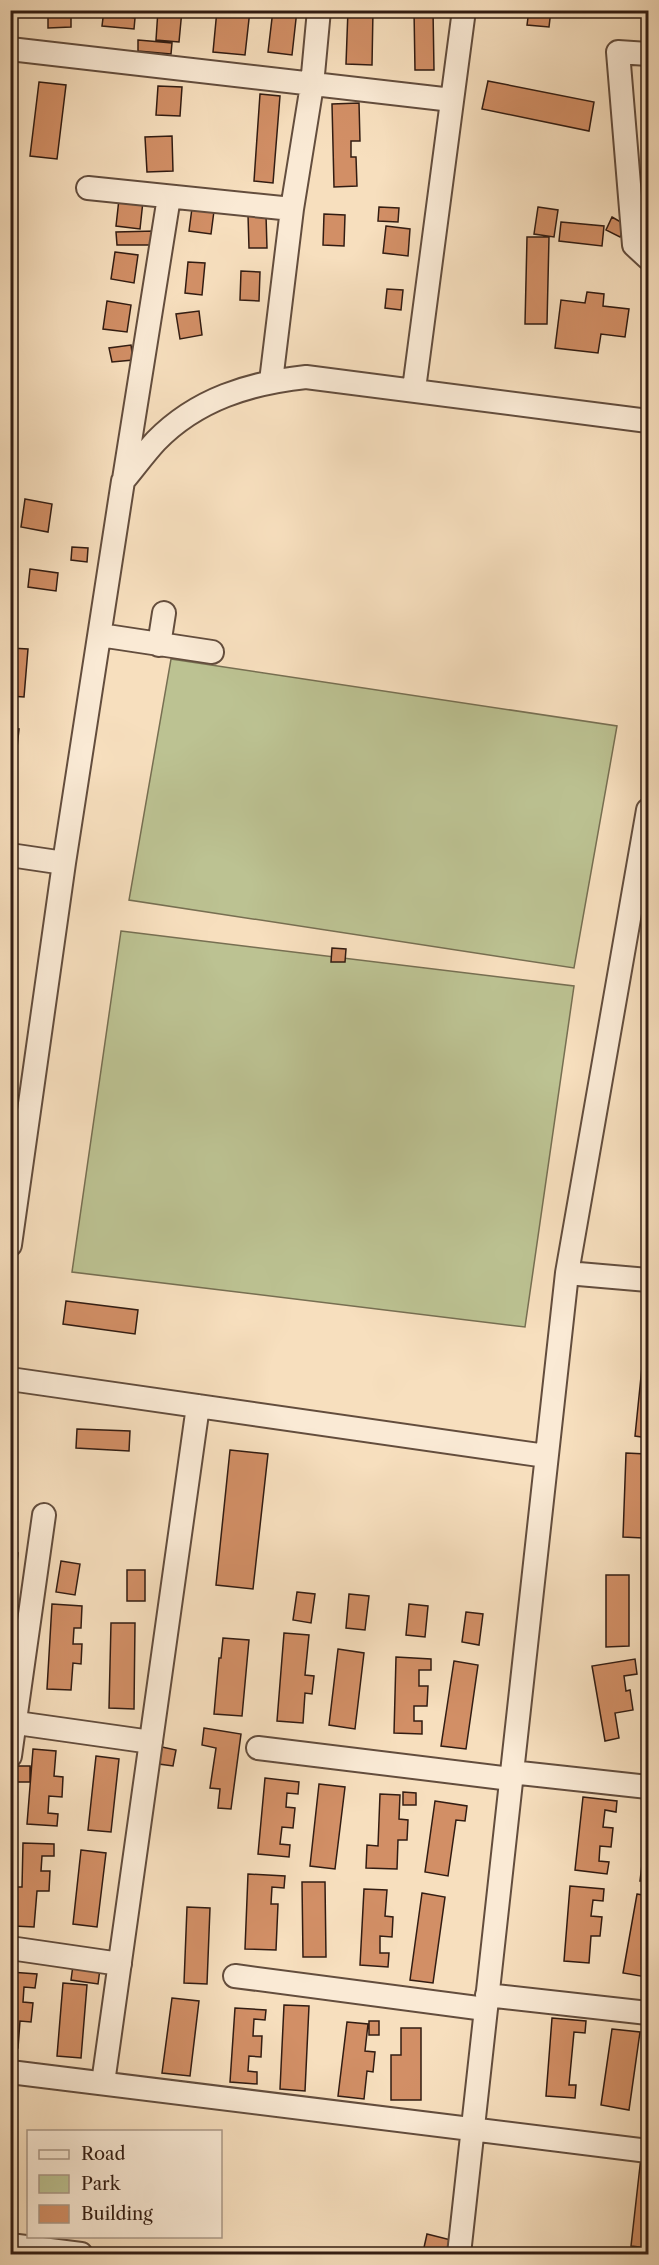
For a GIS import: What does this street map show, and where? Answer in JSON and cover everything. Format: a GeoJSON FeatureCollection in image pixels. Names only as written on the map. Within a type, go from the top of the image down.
{"type":"FeatureCollection","features":[{"type":"Feature","properties":{"kind":"street"},"geometry":{"type":"LineString","coordinates":[[271,381],[292,209],[312,85],[319,10]]}},
{"type":"Feature","properties":{"kind":"street"},"geometry":{"type":"LineString","coordinates":[[414,389],[464,10]]}},
{"type":"Feature","properties":{"kind":"street"},"geometry":{"type":"LineString","coordinates":[[10,49],[452,100]]}},
{"type":"Feature","properties":{"kind":"street"},"geometry":{"type":"LineString","coordinates":[[648,54],[618,52],[634,245],[648,258]]}},
{"type":"Feature","properties":{"kind":"street"},"geometry":{"type":"LineString","coordinates":[[87,188],[292,209]]}},
{"type":"Feature","properties":{"kind":"street"},"geometry":{"type":"LineString","coordinates":[[10,1245],[64,863],[169,196]]}},
{"type":"Feature","properties":{"kind":"street"},"geometry":{"type":"LineString","coordinates":[[123,481],[157,440],[190,414],[229,392],[271,381],[306,377],[414,389],[648,421]]}},
{"type":"Feature","properties":{"kind":"street"},"geometry":{"type":"LineString","coordinates":[[159,645],[164,613]]}},
{"type":"Feature","properties":{"kind":"street"},"geometry":{"type":"LineString","coordinates":[[100,635],[212,652]]}},
{"type":"Feature","properties":{"kind":"street"},"geometry":{"type":"LineString","coordinates":[[459,2254],[567,1273],[648,810]]}},
{"type":"Feature","properties":{"kind":"street"},"geometry":{"type":"LineString","coordinates":[[10,855],[64,863]]}},
{"type":"Feature","properties":{"kind":"street"},"geometry":{"type":"LineString","coordinates":[[567,1273],[648,1280]]}},
{"type":"Feature","properties":{"kind":"street"},"geometry":{"type":"LineString","coordinates":[[10,1379],[546,1456]]}},
{"type":"Feature","properties":{"kind":"street"},"geometry":{"type":"LineString","coordinates":[[103,2083],[198,1406]]}},
{"type":"Feature","properties":{"kind":"street"},"geometry":{"type":"LineString","coordinates":[[10,1756],[44,1515]]}},
{"type":"Feature","properties":{"kind":"street"},"geometry":{"type":"LineString","coordinates":[[13,1722],[151,1742]]}},
{"type":"Feature","properties":{"kind":"street"},"geometry":{"type":"LineString","coordinates":[[258,1748],[511,1776],[648,1787]]}},
{"type":"Feature","properties":{"kind":"street"},"geometry":{"type":"LineString","coordinates":[[10,1948],[120,1964]]}},
{"type":"Feature","properties":{"kind":"street"},"geometry":{"type":"LineString","coordinates":[[235,1976],[486,2002],[648,2013]]}},
{"type":"Feature","properties":{"kind":"street"},"geometry":{"type":"LineString","coordinates":[[10,2072],[648,2151]]}},
{"type":"Feature","properties":{"kind":"street"},"geometry":{"type":"LineString","coordinates":[[10,2244],[81,2254]]}},
{"type":"Feature","properties":{"kind":"green space"},"geometry":{"type":"Polygon","coordinates":[[[171,659],[617,726],[574,968],[129,900],[171,659]]]}},
{"type":"Feature","properties":{"kind":"green space"},"geometry":{"type":"Polygon","coordinates":[[[121,931],[574,986],[525,1327],[72,1272],[121,931]]]}},
{"type":"Feature","properties":{"kind":"building"},"geometry":{"type":"Polygon","coordinates":[[[48,10],[71,10],[71,27],[48,28],[48,10]]]}},
{"type":"Feature","properties":{"kind":"building"},"geometry":{"type":"Polygon","coordinates":[[[104,10],[125,10],[124,16],[135,18],[134,29],[102,26],[104,10]]]}},
{"type":"Feature","properties":{"kind":"building"},"geometry":{"type":"Polygon","coordinates":[[[158,10],[182,10],[179,42],[156,40],[158,10]]]}},
{"type":"Feature","properties":{"kind":"building"},"geometry":{"type":"Polygon","coordinates":[[[217,10],[250,10],[245,55],[213,52],[217,10]]]}},
{"type":"Feature","properties":{"kind":"building"},"geometry":{"type":"Polygon","coordinates":[[[273,10],[297,10],[292,55],[268,52],[273,10]]]}},
{"type":"Feature","properties":{"kind":"building"},"geometry":{"type":"Polygon","coordinates":[[[348,10],[373,10],[372,65],[346,64],[348,10]]]}},
{"type":"Feature","properties":{"kind":"building"},"geometry":{"type":"Polygon","coordinates":[[[414,10],[433,10],[434,70],[415,70],[414,10]]]}},
{"type":"Feature","properties":{"kind":"building"},"geometry":{"type":"Polygon","coordinates":[[[529,10],[551,10],[549,27],[527,25],[529,10]]]}},
{"type":"Feature","properties":{"kind":"building"},"geometry":{"type":"Polygon","coordinates":[[[138,40],[172,43],[171,54],[138,51],[138,40]]]}},
{"type":"Feature","properties":{"kind":"building"},"geometry":{"type":"Polygon","coordinates":[[[488,81],[594,102],[589,131],[482,109],[488,81]]]}},
{"type":"Feature","properties":{"kind":"building"},"geometry":{"type":"Polygon","coordinates":[[[39,82],[66,85],[57,159],[30,156],[39,82]]]}},
{"type":"Feature","properties":{"kind":"building"},"geometry":{"type":"Polygon","coordinates":[[[158,86],[182,87],[180,116],[156,115],[158,86]]]}},
{"type":"Feature","properties":{"kind":"building"},"geometry":{"type":"Polygon","coordinates":[[[260,94],[280,96],[273,183],[254,181],[260,94]]]}},
{"type":"Feature","properties":{"kind":"building"},"geometry":{"type":"Polygon","coordinates":[[[359,103],[360,141],[351,141],[351,157],[356,157],[357,186],[334,187],[332,104],[359,103]]]}},
{"type":"Feature","properties":{"kind":"building"},"geometry":{"type":"Polygon","coordinates":[[[172,136],[173,171],[147,172],[145,137],[172,136]]]}},
{"type":"Feature","properties":{"kind":"building"},"geometry":{"type":"Polygon","coordinates":[[[119,199],[143,201],[140,229],[116,226],[119,199]]]}},
{"type":"Feature","properties":{"kind":"building"},"geometry":{"type":"Polygon","coordinates":[[[379,207],[399,208],[398,222],[378,221],[379,207]]]}},
{"type":"Feature","properties":{"kind":"building"},"geometry":{"type":"Polygon","coordinates":[[[538,207],[558,210],[554,237],[534,234],[538,207]]]}},
{"type":"Feature","properties":{"kind":"building"},"geometry":{"type":"Polygon","coordinates":[[[192,208],[214,211],[211,234],[189,231],[192,208]]]}},
{"type":"Feature","properties":{"kind":"building"},"geometry":{"type":"Polygon","coordinates":[[[324,214],[345,215],[344,246],[323,245],[324,214]]]}},
{"type":"Feature","properties":{"kind":"building"},"geometry":{"type":"Polygon","coordinates":[[[248,215],[266,215],[267,248],[249,248],[248,215]]]}},
{"type":"Feature","properties":{"kind":"building"},"geometry":{"type":"Polygon","coordinates":[[[612,217],[626,225],[620,237],[606,230],[612,217]]]}},
{"type":"Feature","properties":{"kind":"building"},"geometry":{"type":"Polygon","coordinates":[[[561,222],[604,226],[602,246],[559,241],[561,222]]]}},
{"type":"Feature","properties":{"kind":"building"},"geometry":{"type":"Polygon","coordinates":[[[386,226],[410,229],[408,256],[383,253],[386,226]]]}},
{"type":"Feature","properties":{"kind":"building"},"geometry":{"type":"Polygon","coordinates":[[[155,231],[155,245],[117,245],[116,232],[155,231]]]}},
{"type":"Feature","properties":{"kind":"building"},"geometry":{"type":"Polygon","coordinates":[[[527,237],[549,237],[547,324],[525,324],[527,237]]]}},
{"type":"Feature","properties":{"kind":"building"},"geometry":{"type":"Polygon","coordinates":[[[115,252],[138,255],[134,283],[111,279],[115,252]]]}},
{"type":"Feature","properties":{"kind":"building"},"geometry":{"type":"Polygon","coordinates":[[[188,262],[205,263],[202,295],[185,293],[188,262]]]}},
{"type":"Feature","properties":{"kind":"building"},"geometry":{"type":"Polygon","coordinates":[[[241,271],[260,272],[259,301],[240,300],[241,271]]]}},
{"type":"Feature","properties":{"kind":"building"},"geometry":{"type":"Polygon","coordinates":[[[387,289],[403,290],[401,310],[385,308],[387,289]]]}},
{"type":"Feature","properties":{"kind":"building"},"geometry":{"type":"Polygon","coordinates":[[[587,292],[604,294],[603,306],[629,309],[625,337],[601,334],[598,353],[555,348],[561,300],[585,303],[587,292]]]}},
{"type":"Feature","properties":{"kind":"building"},"geometry":{"type":"Polygon","coordinates":[[[107,301],[131,305],[127,332],[103,329],[107,301]]]}},
{"type":"Feature","properties":{"kind":"building"},"geometry":{"type":"Polygon","coordinates":[[[199,311],[202,335],[180,339],[176,314],[199,311]]]}},
{"type":"Feature","properties":{"kind":"building"},"geometry":{"type":"Polygon","coordinates":[[[131,345],[133,360],[112,362],[109,348],[131,345]]]}},
{"type":"Feature","properties":{"kind":"building"},"geometry":{"type":"Polygon","coordinates":[[[25,499],[52,504],[48,532],[21,527],[25,499]]]}},
{"type":"Feature","properties":{"kind":"building"},"geometry":{"type":"Polygon","coordinates":[[[72,547],[88,548],[87,562],[71,560],[72,547]]]}},
{"type":"Feature","properties":{"kind":"building"},"geometry":{"type":"Polygon","coordinates":[[[30,569],[58,573],[56,591],[28,587],[30,569]]]}},
{"type":"Feature","properties":{"kind":"building"},"geometry":{"type":"Polygon","coordinates":[[[10,648],[28,649],[24,697],[10,696],[10,648]]]}},
{"type":"Feature","properties":{"kind":"building"},"geometry":{"type":"Polygon","coordinates":[[[10,728],[19,729],[13,785],[10,784],[10,728]]]}},
{"type":"Feature","properties":{"kind":"building"},"geometry":{"type":"Polygon","coordinates":[[[332,948],[346,949],[345,962],[331,962],[332,948]]]}},
{"type":"Feature","properties":{"kind":"building"},"geometry":{"type":"Polygon","coordinates":[[[66,1301],[138,1310],[135,1334],[63,1324],[66,1301]]]}},
{"type":"Feature","properties":{"kind":"building"},"geometry":{"type":"Polygon","coordinates":[[[644,1347],[648,1348],[648,1438],[635,1436],[644,1347]]]}},
{"type":"Feature","properties":{"kind":"building"},"geometry":{"type":"Polygon","coordinates":[[[77,1429],[130,1431],[129,1451],[76,1448],[77,1429]]]}},
{"type":"Feature","properties":{"kind":"building"},"geometry":{"type":"Polygon","coordinates":[[[230,1450],[268,1454],[253,1589],[216,1585],[230,1450]]]}},
{"type":"Feature","properties":{"kind":"building"},"geometry":{"type":"Polygon","coordinates":[[[626,1453],[646,1454],[643,1538],[623,1537],[626,1453]]]}},
{"type":"Feature","properties":{"kind":"building"},"geometry":{"type":"Polygon","coordinates":[[[10,1553],[18,1553],[15,1585],[10,1585],[10,1553]]]}},
{"type":"Feature","properties":{"kind":"building"},"geometry":{"type":"Polygon","coordinates":[[[61,1561],[80,1564],[75,1595],[56,1592],[61,1561]]]}},
{"type":"Feature","properties":{"kind":"building"},"geometry":{"type":"Polygon","coordinates":[[[127,1570],[145,1570],[145,1601],[127,1601],[127,1570]]]}},
{"type":"Feature","properties":{"kind":"building"},"geometry":{"type":"Polygon","coordinates":[[[606,1575],[629,1575],[629,1646],[606,1647],[606,1575]]]}},
{"type":"Feature","properties":{"kind":"building"},"geometry":{"type":"Polygon","coordinates":[[[297,1592],[315,1594],[311,1623],[293,1620],[297,1592]]]}},
{"type":"Feature","properties":{"kind":"building"},"geometry":{"type":"Polygon","coordinates":[[[349,1594],[369,1596],[365,1630],[346,1628],[349,1594]]]}},
{"type":"Feature","properties":{"kind":"building"},"geometry":{"type":"Polygon","coordinates":[[[52,1604],[82,1606],[81,1628],[74,1628],[73,1644],[82,1644],[81,1664],[73,1663],[71,1690],[47,1689],[52,1604]]]}},
{"type":"Feature","properties":{"kind":"building"},"geometry":{"type":"Polygon","coordinates":[[[409,1604],[428,1606],[425,1637],[406,1635],[409,1604]]]}},
{"type":"Feature","properties":{"kind":"building"},"geometry":{"type":"Polygon","coordinates":[[[466,1612],[483,1614],[479,1645],[462,1642],[466,1612]]]}},
{"type":"Feature","properties":{"kind":"building"},"geometry":{"type":"Polygon","coordinates":[[[111,1623],[135,1623],[134,1709],[109,1708],[111,1623]]]}},
{"type":"Feature","properties":{"kind":"building"},"geometry":{"type":"Polygon","coordinates":[[[284,1633],[309,1635],[305,1675],[314,1676],[312,1694],[305,1693],[303,1723],[277,1721],[284,1633]]]}},
{"type":"Feature","properties":{"kind":"building"},"geometry":{"type":"Polygon","coordinates":[[[223,1638],[249,1640],[242,1716],[214,1714],[223,1638]]]}},
{"type":"Feature","properties":{"kind":"building"},"geometry":{"type":"Polygon","coordinates":[[[338,1649],[364,1653],[355,1729],[329,1725],[338,1649]]]}},
{"type":"Feature","properties":{"kind":"building"},"geometry":{"type":"Polygon","coordinates":[[[396,1657],[431,1659],[431,1670],[419,1670],[419,1686],[428,1686],[427,1706],[414,1706],[414,1721],[422,1721],[422,1734],[394,1733],[396,1657]]]}},
{"type":"Feature","properties":{"kind":"building"},"geometry":{"type":"Polygon","coordinates":[[[635,1659],[637,1674],[624,1676],[626,1691],[630,1690],[633,1710],[615,1713],[619,1738],[605,1741],[592,1666],[635,1659]]]}},
{"type":"Feature","properties":{"kind":"building"},"geometry":{"type":"Polygon","coordinates":[[[454,1661],[478,1665],[466,1749],[441,1746],[454,1661]]]}},
{"type":"Feature","properties":{"kind":"building"},"geometry":{"type":"Polygon","coordinates":[[[204,1728],[241,1734],[231,1809],[218,1808],[220,1789],[210,1788],[216,1748],[202,1745],[204,1728]]]}},
{"type":"Feature","properties":{"kind":"building"},"geometry":{"type":"Polygon","coordinates":[[[162,1747],[176,1750],[173,1766],[159,1764],[162,1747]]]}},
{"type":"Feature","properties":{"kind":"building"},"geometry":{"type":"Polygon","coordinates":[[[33,1749],[56,1751],[54,1776],[63,1777],[62,1797],[49,1796],[48,1813],[58,1814],[57,1826],[27,1824],[33,1749]]]}},
{"type":"Feature","properties":{"kind":"building"},"geometry":{"type":"Polygon","coordinates":[[[96,1756],[119,1759],[111,1832],[88,1830],[96,1756]]]}},
{"type":"Feature","properties":{"kind":"building"},"geometry":{"type":"Polygon","coordinates":[[[17,1766],[30,1766],[30,1782],[17,1782],[17,1766]]]}},
{"type":"Feature","properties":{"kind":"building"},"geometry":{"type":"Polygon","coordinates":[[[265,1778],[299,1782],[298,1794],[287,1793],[286,1807],[295,1808],[293,1828],[282,1827],[280,1844],[290,1845],[289,1857],[258,1854],[265,1778]]]}},
{"type":"Feature","properties":{"kind":"building"},"geometry":{"type":"Polygon","coordinates":[[[319,1784],[345,1787],[335,1869],[310,1866],[319,1784]]]}},
{"type":"Feature","properties":{"kind":"building"},"geometry":{"type":"Polygon","coordinates":[[[403,1792],[416,1793],[416,1805],[403,1805],[403,1792]]]}},
{"type":"Feature","properties":{"kind":"building"},"geometry":{"type":"Polygon","coordinates":[[[380,1794],[400,1795],[399,1819],[408,1820],[407,1840],[398,1840],[397,1869],[366,1868],[367,1845],[378,1846],[380,1794]]]}},
{"type":"Feature","properties":{"kind":"building"},"geometry":{"type":"Polygon","coordinates":[[[583,1797],[617,1801],[616,1812],[605,1810],[603,1827],[613,1828],[611,1847],[600,1846],[599,1861],[609,1862],[607,1874],[575,1870],[583,1797]]]}},
{"type":"Feature","properties":{"kind":"building"},"geometry":{"type":"Polygon","coordinates":[[[435,1801],[467,1806],[465,1821],[456,1820],[448,1876],[425,1872],[435,1801]]]}},
{"type":"Feature","properties":{"kind":"building"},"geometry":{"type":"Polygon","coordinates":[[[648,1815],[648,1881],[640,1881],[648,1815]]]}},
{"type":"Feature","properties":{"kind":"building"},"geometry":{"type":"Polygon","coordinates":[[[23,1843],[54,1844],[54,1856],[42,1856],[41,1871],[50,1871],[49,1891],[37,1891],[34,1927],[14,1926],[15,1887],[22,1887],[23,1843]]]}},
{"type":"Feature","properties":{"kind":"building"},"geometry":{"type":"Polygon","coordinates":[[[81,1850],[106,1853],[97,1927],[73,1924],[81,1850]]]}},
{"type":"Feature","properties":{"kind":"building"},"geometry":{"type":"Polygon","coordinates":[[[248,1874],[285,1876],[284,1888],[272,1887],[271,1904],[278,1904],[276,1950],[245,1949],[248,1874]]]}},
{"type":"Feature","properties":{"kind":"building"},"geometry":{"type":"Polygon","coordinates":[[[302,1882],[325,1882],[326,1957],[303,1957],[302,1882]]]}},
{"type":"Feature","properties":{"kind":"building"},"geometry":{"type":"Polygon","coordinates":[[[570,1886],[604,1889],[603,1901],[593,1900],[591,1916],[602,1917],[600,1936],[591,1936],[589,1963],[564,1961],[570,1886]]]}},
{"type":"Feature","properties":{"kind":"building"},"geometry":{"type":"Polygon","coordinates":[[[364,1889],[387,1890],[385,1916],[393,1917],[392,1937],[380,1936],[380,1953],[389,1953],[388,1967],[360,1965],[364,1889]]]}},
{"type":"Feature","properties":{"kind":"building"},"geometry":{"type":"Polygon","coordinates":[[[422,1893],[445,1897],[433,1983],[410,1980],[422,1893]]]}},
{"type":"Feature","properties":{"kind":"building"},"geometry":{"type":"Polygon","coordinates":[[[637,1894],[648,1896],[646,1977],[623,1973],[637,1894]]]}},
{"type":"Feature","properties":{"kind":"building"},"geometry":{"type":"Polygon","coordinates":[[[187,1907],[210,1908],[207,1984],[184,1983],[187,1907]]]}},
{"type":"Feature","properties":{"kind":"building"},"geometry":{"type":"Polygon","coordinates":[[[73,1965],[100,1969],[98,1984],[71,1980],[73,1965]]]}},
{"type":"Feature","properties":{"kind":"building"},"geometry":{"type":"Polygon","coordinates":[[[10,1972],[37,1974],[35,1988],[24,1987],[23,2002],[33,2003],[31,2022],[20,2021],[18,2048],[10,2047],[10,1972]]]}},
{"type":"Feature","properties":{"kind":"building"},"geometry":{"type":"Polygon","coordinates":[[[63,1983],[87,1985],[81,2058],[57,2056],[63,1983]]]}},
{"type":"Feature","properties":{"kind":"building"},"geometry":{"type":"Polygon","coordinates":[[[172,1998],[199,2001],[190,2076],[162,2073],[172,1998]]]}},
{"type":"Feature","properties":{"kind":"building"},"geometry":{"type":"Polygon","coordinates":[[[284,2005],[309,2006],[305,2091],[280,2089],[284,2005]]]}},
{"type":"Feature","properties":{"kind":"building"},"geometry":{"type":"Polygon","coordinates":[[[235,2008],[266,2010],[265,2020],[254,2019],[253,2036],[262,2036],[261,2057],[249,2056],[248,2071],[257,2072],[257,2084],[230,2082],[235,2008]]]}},
{"type":"Feature","properties":{"kind":"building"},"geometry":{"type":"Polygon","coordinates":[[[552,2018],[586,2021],[585,2033],[574,2032],[569,2085],[576,2085],[575,2098],[546,2096],[552,2018]]]}},
{"type":"Feature","properties":{"kind":"building"},"geometry":{"type":"Polygon","coordinates":[[[369,2021],[379,2021],[379,2035],[369,2035],[369,2021]]]}},
{"type":"Feature","properties":{"kind":"building"},"geometry":{"type":"Polygon","coordinates":[[[347,2022],[368,2024],[365,2051],[375,2052],[373,2072],[367,2071],[364,2099],[338,2096],[347,2022]]]}},
{"type":"Feature","properties":{"kind":"building"},"geometry":{"type":"Polygon","coordinates":[[[401,2028],[421,2028],[421,2100],[391,2100],[391,2055],[401,2055],[401,2028]]]}},
{"type":"Feature","properties":{"kind":"building"},"geometry":{"type":"Polygon","coordinates":[[[612,2029],[640,2032],[629,2110],[601,2105],[612,2029]]]}},
{"type":"Feature","properties":{"kind":"building"},"geometry":{"type":"Polygon","coordinates":[[[641,2157],[648,2158],[648,2248],[631,2246],[641,2157]]]}},
{"type":"Feature","properties":{"kind":"building"},"geometry":{"type":"Polygon","coordinates":[[[427,2234],[455,2241],[452,2254],[423,2252],[427,2234]]]}}]}
